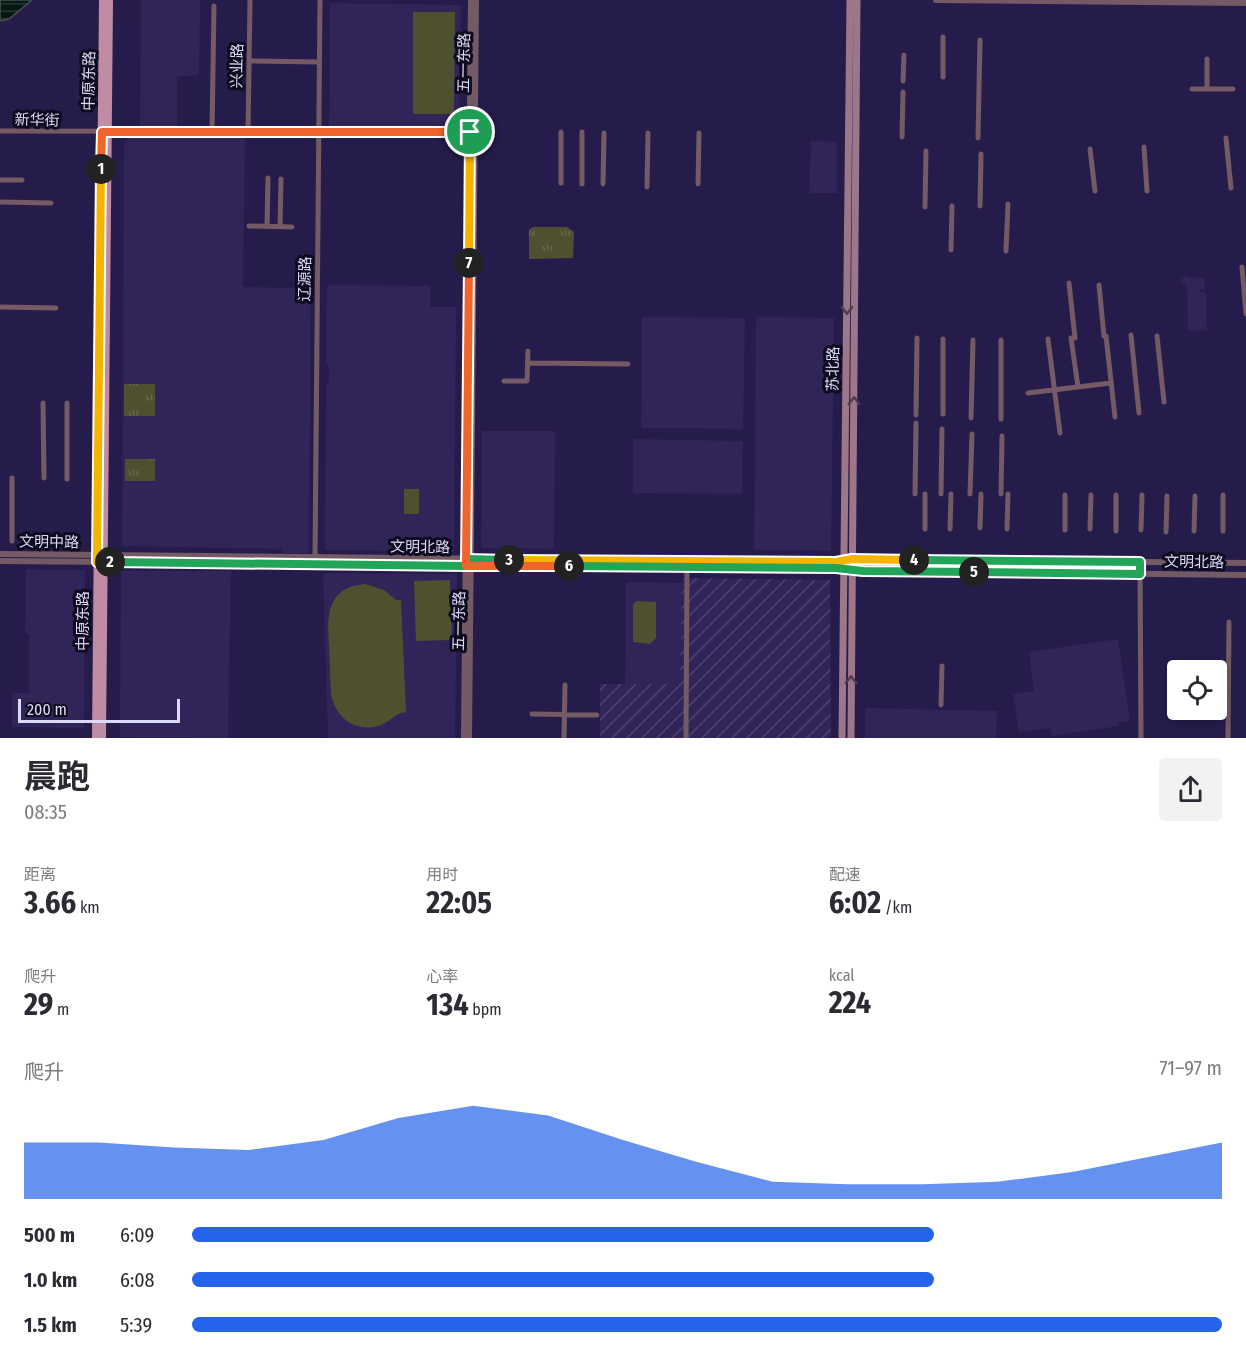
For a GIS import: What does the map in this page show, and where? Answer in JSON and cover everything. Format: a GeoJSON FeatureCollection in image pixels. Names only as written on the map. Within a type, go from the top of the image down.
{"type":"FeatureCollection","features":[{"type":"Feature","properties":{"kind":"main road","name":"中原东路"},"geometry":{"type":"LineString","coordinates":[[103,0],[105,132]]}},
{"type":"Feature","properties":{"kind":"main road","name":"中原东路"},"geometry":{"type":"LineString","coordinates":[[102,738],[101,558],[105,132],[109,0]]}},
{"type":"Feature","properties":{"kind":"main road","name":"苏北路"},"geometry":{"type":"LineString","coordinates":[[850,0],[848,569],[851,738]]}},
{"type":"Feature","properties":{"kind":"main road","name":"苏北路"},"geometry":{"type":"LineString","coordinates":[[848,560],[857,0]]}},
{"type":"Feature","properties":{"kind":"main road","name":"中原东路"},"geometry":{"type":"LineString","coordinates":[[96,738],[101,558]]}},
{"type":"Feature","properties":{"kind":"main road","name":"苏北路"},"geometry":{"type":"LineString","coordinates":[[842,738],[848,569]]}},
{"type":"Feature","properties":{"kind":"street","name":"兴业路"},"geometry":{"type":"LineString","coordinates":[[248,132],[250,0]]}},
{"type":"Feature","properties":{"kind":"street","name":"辽源路"},"geometry":{"type":"LineString","coordinates":[[315,558],[320,0]]}},
{"type":"Feature","properties":{"kind":"street","name":"五一东路"},"geometry":{"type":"LineString","coordinates":[[469,738],[471,0]]}},
{"type":"Feature","properties":{"kind":"street","name":"五一东路"},"geometry":{"type":"LineString","coordinates":[[464,738],[469,563],[476,0]]}},
{"type":"Feature","properties":{"kind":"street"},"geometry":{"type":"LineString","coordinates":[[936,0],[1246,3]]}},
{"type":"Feature","properties":{"kind":"street"},"geometry":{"type":"LineString","coordinates":[[212,132],[214,6]]}},
{"type":"Feature","properties":{"kind":"street"},"geometry":{"type":"LineString","coordinates":[[943,37],[943,77]]}},
{"type":"Feature","properties":{"kind":"street"},"geometry":{"type":"LineString","coordinates":[[978,138],[980,40]]}},
{"type":"Feature","properties":{"kind":"street"},"geometry":{"type":"LineString","coordinates":[[903,81],[904,55]]}},
{"type":"Feature","properties":{"kind":"street"},"geometry":{"type":"LineString","coordinates":[[1207,59],[1207,89]]}},
{"type":"Feature","properties":{"kind":"street"},"geometry":{"type":"LineString","coordinates":[[249,61],[319,62]]}},
{"type":"Feature","properties":{"kind":"street"},"geometry":{"type":"LineString","coordinates":[[1192,89],[1233,89]]}},
{"type":"Feature","properties":{"kind":"street"},"geometry":{"type":"LineString","coordinates":[[902,137],[903,92]]}},
{"type":"Feature","properties":{"kind":"street","name":"新华街"},"geometry":{"type":"LineString","coordinates":[[0,131],[470,132]]}},
{"type":"Feature","properties":{"kind":"street"},"geometry":{"type":"LineString","coordinates":[[561,132],[561,183]]}},
{"type":"Feature","properties":{"kind":"street"},"geometry":{"type":"LineString","coordinates":[[582,132],[582,184]]}},
{"type":"Feature","properties":{"kind":"street"},"geometry":{"type":"LineString","coordinates":[[603,184],[604,133]]}},
{"type":"Feature","properties":{"kind":"street"},"geometry":{"type":"LineString","coordinates":[[647,187],[648,133]]}},
{"type":"Feature","properties":{"kind":"street"},"geometry":{"type":"LineString","coordinates":[[698,184],[699,134]]}},
{"type":"Feature","properties":{"kind":"street"},"geometry":{"type":"LineString","coordinates":[[1226,138],[1231,188]]}},
{"type":"Feature","properties":{"kind":"street"},"geometry":{"type":"LineString","coordinates":[[1144,147],[1147,191]]}},
{"type":"Feature","properties":{"kind":"street"},"geometry":{"type":"LineString","coordinates":[[1090,149],[1095,191]]}},
{"type":"Feature","properties":{"kind":"street"},"geometry":{"type":"LineString","coordinates":[[925,207],[926,151]]}},
{"type":"Feature","properties":{"kind":"street"},"geometry":{"type":"LineString","coordinates":[[980,206],[981,154]]}},
{"type":"Feature","properties":{"kind":"street"},"geometry":{"type":"LineString","coordinates":[[267,227],[268,178]]}},
{"type":"Feature","properties":{"kind":"street"},"geometry":{"type":"LineString","coordinates":[[280,227],[281,178]]}},
{"type":"Feature","properties":{"kind":"street"},"geometry":{"type":"LineString","coordinates":[[0,180],[22,180]]}},
{"type":"Feature","properties":{"kind":"street"},"geometry":{"type":"LineString","coordinates":[[0,202],[51,203]]}},
{"type":"Feature","properties":{"kind":"street"},"geometry":{"type":"LineString","coordinates":[[1006,251],[1008,204]]}},
{"type":"Feature","properties":{"kind":"street"},"geometry":{"type":"LineString","coordinates":[[951,250],[952,206]]}},
{"type":"Feature","properties":{"kind":"street"},"geometry":{"type":"LineString","coordinates":[[249,226],[292,227]]}},
{"type":"Feature","properties":{"kind":"street"},"geometry":{"type":"LineString","coordinates":[[1242,267],[1246,314]]}},
{"type":"Feature","properties":{"kind":"street"},"geometry":{"type":"LineString","coordinates":[[1069,283],[1078,387]]}},
{"type":"Feature","properties":{"kind":"street"},"geometry":{"type":"LineString","coordinates":[[1099,285],[1115,417]]}},
{"type":"Feature","properties":{"kind":"street"},"geometry":{"type":"LineString","coordinates":[[0,307],[56,308]]}},
{"type":"Feature","properties":{"kind":"street"},"geometry":{"type":"LineString","coordinates":[[1131,335],[1139,413]]}},
{"type":"Feature","properties":{"kind":"street"},"geometry":{"type":"LineString","coordinates":[[1157,336],[1164,402]]}},
{"type":"Feature","properties":{"kind":"street"},"geometry":{"type":"LineString","coordinates":[[916,415],[917,338]]}},
{"type":"Feature","properties":{"kind":"street"},"geometry":{"type":"LineString","coordinates":[[943,339],[943,414]]}},
{"type":"Feature","properties":{"kind":"street"},"geometry":{"type":"LineString","coordinates":[[1048,339],[1060,434]]}},
{"type":"Feature","properties":{"kind":"street"},"geometry":{"type":"LineString","coordinates":[[972,418],[973,340]]}},
{"type":"Feature","properties":{"kind":"street"},"geometry":{"type":"LineString","coordinates":[[1001,340],[1001,419]]}},
{"type":"Feature","properties":{"kind":"street"},"geometry":{"type":"LineString","coordinates":[[504,381],[527,381],[528,351]]}},
{"type":"Feature","properties":{"kind":"street"},"geometry":{"type":"LineString","coordinates":[[528,363],[628,364]]}},
{"type":"Feature","properties":{"kind":"street"},"geometry":{"type":"LineString","coordinates":[[1028,393],[1111,383]]}},
{"type":"Feature","properties":{"kind":"street"},"geometry":{"type":"LineString","coordinates":[[43,403],[44,478]]}},
{"type":"Feature","properties":{"kind":"street"},"geometry":{"type":"LineString","coordinates":[[67,403],[67,479]]}},
{"type":"Feature","properties":{"kind":"street"},"geometry":{"type":"LineString","coordinates":[[915,494],[916,423]]}},
{"type":"Feature","properties":{"kind":"street"},"geometry":{"type":"LineString","coordinates":[[941,494],[942,429]]}},
{"type":"Feature","properties":{"kind":"street"},"geometry":{"type":"LineString","coordinates":[[970,494],[972,434]]}},
{"type":"Feature","properties":{"kind":"street"},"geometry":{"type":"LineString","coordinates":[[1001,494],[1002,436]]}},
{"type":"Feature","properties":{"kind":"street"},"geometry":{"type":"LineString","coordinates":[[12,478],[12,541]]}},
{"type":"Feature","properties":{"kind":"street"},"geometry":{"type":"LineString","coordinates":[[925,494],[925,529]]}},
{"type":"Feature","properties":{"kind":"street"},"geometry":{"type":"LineString","coordinates":[[950,529],[951,494]]}},
{"type":"Feature","properties":{"kind":"street"},"geometry":{"type":"LineString","coordinates":[[980,528],[981,494]]}},
{"type":"Feature","properties":{"kind":"street"},"geometry":{"type":"LineString","coordinates":[[1007,529],[1008,494]]}},
{"type":"Feature","properties":{"kind":"street"},"geometry":{"type":"LineString","coordinates":[[1065,495],[1065,530]]}},
{"type":"Feature","properties":{"kind":"street"},"geometry":{"type":"LineString","coordinates":[[1090,495],[1090,529]]}},
{"type":"Feature","properties":{"kind":"street"},"geometry":{"type":"LineString","coordinates":[[1116,495],[1116,531]]}},
{"type":"Feature","properties":{"kind":"street"},"geometry":{"type":"LineString","coordinates":[[1141,530],[1142,495]]}},
{"type":"Feature","properties":{"kind":"street"},"geometry":{"type":"LineString","coordinates":[[1222,531],[1223,495]]}},
{"type":"Feature","properties":{"kind":"street"},"geometry":{"type":"LineString","coordinates":[[1166,532],[1167,496]]}},
{"type":"Feature","properties":{"kind":"street"},"geometry":{"type":"LineString","coordinates":[[1194,531],[1195,496]]}},
{"type":"Feature","properties":{"kind":"street","name":"文明中路"},"geometry":{"type":"LineString","coordinates":[[0,554],[101,558]]}},
{"type":"Feature","properties":{"kind":"street","name":"文明北路"},"geometry":{"type":"LineString","coordinates":[[101,558],[1246,575]]}},
{"type":"Feature","properties":{"kind":"street","name":"文明北路"},"geometry":{"type":"LineString","coordinates":[[101,558],[315,558],[469,563],[848,560],[1246,563]]}},
{"type":"Feature","properties":{"kind":"street","name":"文明中路"},"geometry":{"type":"LineString","coordinates":[[0,561],[101,558]]}},
{"type":"Feature","properties":{"kind":"street"},"geometry":{"type":"LineString","coordinates":[[1140,562],[1141,738]]}},
{"type":"Feature","properties":{"kind":"street"},"geometry":{"type":"LineString","coordinates":[[686,738],[687,567]]}},
{"type":"Feature","properties":{"kind":"street"},"geometry":{"type":"LineString","coordinates":[[1228,738],[1229,622]]}},
{"type":"Feature","properties":{"kind":"street"},"geometry":{"type":"LineString","coordinates":[[940,705],[942,666]]}},
{"type":"Feature","properties":{"kind":"street"},"geometry":{"type":"LineString","coordinates":[[564,738],[565,685]]}},
{"type":"Feature","properties":{"kind":"street"},"geometry":{"type":"LineString","coordinates":[[532,714],[597,715]]}},
{"type":"Feature","properties":{"kind":"shaded area"},"geometry":{"type":"Polygon","coordinates":[[[0,0],[32,0],[9,19],[0,21],[0,0]]]}},
{"type":"Feature","properties":{"kind":"shaded area"},"geometry":{"type":"Polygon","coordinates":[[[141,0],[200,0],[199,75],[177,77],[177,127],[140,127],[141,0]]]}},
{"type":"Feature","properties":{"kind":"shaded area"},"geometry":{"type":"Polygon","coordinates":[[[330,3],[461,5],[459,127],[329,126],[330,3]]]}},
{"type":"Feature","properties":{"kind":"shaded area"},"geometry":{"type":"Polygon","coordinates":[[[129,137],[245,138],[243,287],[311,288],[309,553],[283,553],[282,549],[122,546],[124,144],[129,137]]]}},
{"type":"Feature","properties":{"kind":"shaded area"},"geometry":{"type":"Polygon","coordinates":[[[811,141],[837,142],[837,193],[809,193],[811,141]]]}},
{"type":"Feature","properties":{"kind":"shaded area"},"geometry":{"type":"Polygon","coordinates":[[[1185,276],[1204,277],[1205,289],[1200,289],[1200,292],[1206,293],[1207,330],[1188,331],[1187,285],[1181,280],[1185,276]]]}},
{"type":"Feature","properties":{"kind":"shaded area"},"geometry":{"type":"Polygon","coordinates":[[[327,285],[430,286],[430,307],[456,307],[454,552],[325,550],[326,384],[329,381],[329,366],[326,363],[327,285]]]}},
{"type":"Feature","properties":{"kind":"shaded area"},"geometry":{"type":"Polygon","coordinates":[[[642,317],[745,318],[743,429],[641,428],[642,317]]]}},
{"type":"Feature","properties":{"kind":"shaded area"},"geometry":{"type":"Polygon","coordinates":[[[756,317],[834,318],[831,551],[754,550],[756,317]]]}},
{"type":"Feature","properties":{"kind":"shaded area"},"geometry":{"type":"Polygon","coordinates":[[[482,431],[555,431],[554,549],[481,548],[482,431]]]}},
{"type":"Feature","properties":{"kind":"shaded area"},"geometry":{"type":"Polygon","coordinates":[[[633,439],[743,441],[742,494],[633,493],[633,439]]]}},
{"type":"Feature","properties":{"kind":"shaded area"},"geometry":{"type":"Polygon","coordinates":[[[26,569],[85,570],[84,728],[12,727],[12,693],[29,693],[29,634],[25,634],[26,569]]]}},
{"type":"Feature","properties":{"kind":"shaded area"},"geometry":{"type":"Polygon","coordinates":[[[121,571],[231,571],[228,738],[120,737],[121,571]]]}},
{"type":"Feature","properties":{"kind":"shaded area"},"geometry":{"type":"Polygon","coordinates":[[[323,573],[457,574],[455,738],[328,738],[323,573]]]}},
{"type":"Feature","properties":{"kind":"shaded area"},"geometry":{"type":"Polygon","coordinates":[[[682,578],[830,580],[831,738],[600,738],[600,684],[680,684],[682,578]]]}},
{"type":"Feature","properties":{"kind":"shaded area"},"geometry":{"type":"Polygon","coordinates":[[[626,582],[682,583],[680,684],[625,684],[626,582]]]}},
{"type":"Feature","properties":{"kind":"shaded area"},"geometry":{"type":"Polygon","coordinates":[[[1118,639],[1130,721],[1118,722],[1119,726],[1052,736],[1050,728],[1019,732],[1013,694],[1034,691],[1029,652],[1118,639]]]}},
{"type":"Feature","properties":{"kind":"shaded area"},"geometry":{"type":"Polygon","coordinates":[[[865,708],[997,711],[996,738],[865,738],[865,708]]]}},
{"type":"Feature","properties":{"kind":"green space"},"geometry":{"type":"Polygon","coordinates":[[[413,12],[455,12],[454,114],[413,114],[413,12]]]}},
{"type":"Feature","properties":{"kind":"green space"},"geometry":{"type":"Polygon","coordinates":[[[533,227],[567,227],[574,232],[573,258],[529,259],[529,230],[533,227]]]}},
{"type":"Feature","properties":{"kind":"green space"},"geometry":{"type":"Polygon","coordinates":[[[124,384],[155,384],[155,416],[124,416],[124,384]]]}},
{"type":"Feature","properties":{"kind":"green space"},"geometry":{"type":"Polygon","coordinates":[[[125,459],[155,459],[155,481],[125,481],[125,459]]]}},
{"type":"Feature","properties":{"kind":"green space"},"geometry":{"type":"Polygon","coordinates":[[[404,489],[419,489],[419,514],[404,514],[404,489]]]}},
{"type":"Feature","properties":{"kind":"green space"},"geometry":{"type":"Polygon","coordinates":[[[450,580],[452,640],[416,641],[414,581],[450,580]]]}},
{"type":"Feature","properties":{"kind":"green space"},"geometry":{"type":"Polygon","coordinates":[[[365,584],[384,590],[396,600],[401,600],[406,712],[381,725],[372,727],[348,722],[337,710],[331,694],[328,625],[332,605],[343,591],[352,586],[365,584]]]}},
{"type":"Feature","properties":{"kind":"green space"},"geometry":{"type":"Polygon","coordinates":[[[637,601],[656,602],[656,638],[650,644],[633,642],[633,605],[637,601]]]}},
{"type":"Feature","properties":{"kind":"route"},"geometry":{"type":"LineString","coordinates":[[470,132],[102,132],[97,562],[466,566],[466,559],[1140,562],[1140,574],[863,571],[836,568],[466,566],[466,559],[469,305],[470,132]]}}]}
